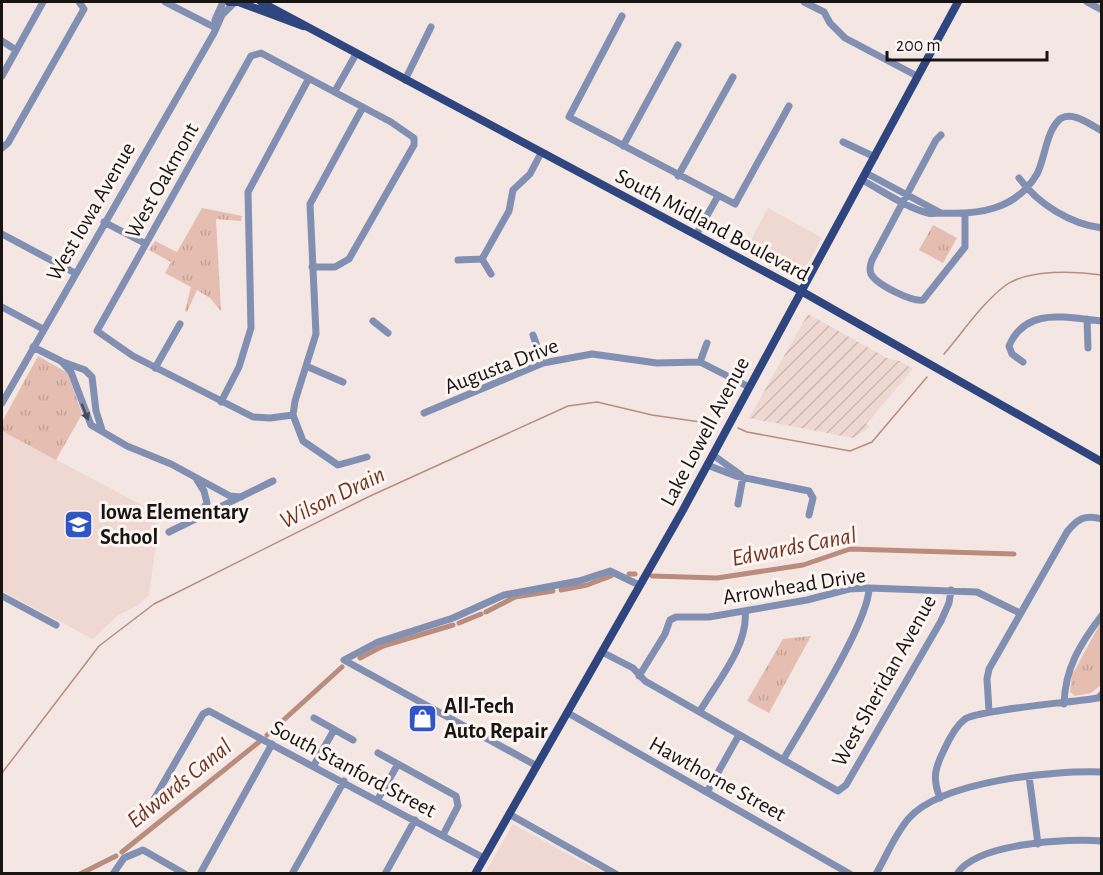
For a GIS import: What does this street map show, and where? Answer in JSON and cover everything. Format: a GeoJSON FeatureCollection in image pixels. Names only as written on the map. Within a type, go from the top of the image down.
{"type":"FeatureCollection","features":[{"type":"Feature","properties":{"kind":"main road","name":"South Midland Boulevard"},"geometry":{"type":"LineString","coordinates":[[237,2],[304,27],[405,80],[801,291],[1101,462]]}},
{"type":"Feature","properties":{"kind":"main road","name":"South Midland Boulevard"},"geometry":{"type":"LineString","coordinates":[[261,2],[295,18],[304,27]]}},
{"type":"Feature","properties":{"kind":"main road","name":"Lake Lowell Avenue"},"geometry":{"type":"LineString","coordinates":[[476,873],[707,465],[958,2]]}},
{"type":"Feature","properties":{"kind":"street"},"geometry":{"type":"LineString","coordinates":[[2,76],[43,2]]}},
{"type":"Feature","properties":{"kind":"street"},"geometry":{"type":"LineString","coordinates":[[2,148],[8,143],[84,9],[79,2]]}},
{"type":"Feature","properties":{"kind":"street"},"geometry":{"type":"LineString","coordinates":[[165,2],[212,26]]}},
{"type":"Feature","properties":{"kind":"street","name":"West Iowa Avenue"},"geometry":{"type":"LineString","coordinates":[[210,36],[223,2]]}},
{"type":"Feature","properties":{"kind":"street","name":"West Iowa Avenue"},"geometry":{"type":"LineString","coordinates":[[2,403],[222,15],[237,2]]}},
{"type":"Feature","properties":{"kind":"street"},"geometry":{"type":"LineString","coordinates":[[804,2],[824,12],[830,23],[845,38],[917,76]]}},
{"type":"Feature","properties":{"kind":"street"},"geometry":{"type":"LineString","coordinates":[[1087,2],[1101,10]]}},
{"type":"Feature","properties":{"kind":"street"},"geometry":{"type":"LineString","coordinates":[[622,16],[568,117],[678,176],[735,204],[789,105]]}},
{"type":"Feature","properties":{"kind":"street"},"geometry":{"type":"LineString","coordinates":[[405,80],[431,27]]}},
{"type":"Feature","properties":{"kind":"street"},"geometry":{"type":"LineString","coordinates":[[2,41],[16,50]]}},
{"type":"Feature","properties":{"kind":"street"},"geometry":{"type":"LineString","coordinates":[[623,146],[678,45]]}},
{"type":"Feature","properties":{"kind":"street","name":"West Oakmont"},"geometry":{"type":"LineString","coordinates":[[155,368],[97,331],[251,56],[261,53],[308,80]]}},
{"type":"Feature","properties":{"kind":"street"},"geometry":{"type":"LineString","coordinates":[[335,91],[356,54]]}},
{"type":"Feature","properties":{"kind":"street"},"geometry":{"type":"LineString","coordinates":[[678,176],[733,77]]}},
{"type":"Feature","properties":{"kind":"street"},"geometry":{"type":"LineString","coordinates":[[221,402],[239,366],[251,328],[248,192],[308,80],[335,91],[411,133],[414,145],[349,259],[335,267],[312,267]]}},
{"type":"Feature","properties":{"kind":"street"},"geometry":{"type":"LineString","coordinates":[[363,106],[310,204],[316,334],[295,400],[293,415],[303,441],[338,465],[367,457]]}},
{"type":"Feature","properties":{"kind":"street"},"geometry":{"type":"LineString","coordinates":[[864,177],[931,214],[965,215],[1002,206],[1026,188],[1040,169],[1053,129],[1060,119],[1069,116],[1081,119],[1101,131]]}},
{"type":"Feature","properties":{"kind":"street"},"geometry":{"type":"LineString","coordinates":[[941,135],[936,140],[869,267],[877,281],[912,300],[923,300],[962,254],[966,241],[965,215]]}},
{"type":"Feature","properties":{"kind":"street"},"geometry":{"type":"LineString","coordinates":[[843,142],[875,157]]}},
{"type":"Feature","properties":{"kind":"street"},"geometry":{"type":"LineString","coordinates":[[482,259],[509,211],[513,190],[530,174],[542,153]]}},
{"type":"Feature","properties":{"kind":"street"},"geometry":{"type":"LineString","coordinates":[[1019,178],[1026,188],[1072,221],[1101,228]]}},
{"type":"Feature","properties":{"kind":"street"},"geometry":{"type":"LineString","coordinates":[[696,235],[718,195]]}},
{"type":"Feature","properties":{"kind":"street"},"geometry":{"type":"LineString","coordinates":[[104,222],[146,244]]}},
{"type":"Feature","properties":{"kind":"street"},"geometry":{"type":"LineString","coordinates":[[2,234],[75,273]]}},
{"type":"Feature","properties":{"kind":"street"},"geometry":{"type":"LineString","coordinates":[[458,260],[482,259]]}},
{"type":"Feature","properties":{"kind":"street"},"geometry":{"type":"LineString","coordinates":[[482,259],[491,274]]}},
{"type":"Feature","properties":{"kind":"street"},"geometry":{"type":"LineString","coordinates":[[2,307],[43,330]]}},
{"type":"Feature","properties":{"kind":"street"},"geometry":{"type":"LineString","coordinates":[[1023,362],[1012,354],[1009,346],[1032,319],[1044,316],[1101,321]]}},
{"type":"Feature","properties":{"kind":"street"},"geometry":{"type":"LineString","coordinates":[[1087,320],[1088,348]]}},
{"type":"Feature","properties":{"kind":"street"},"geometry":{"type":"LineString","coordinates":[[373,321],[388,333]]}},
{"type":"Feature","properties":{"kind":"street"},"geometry":{"type":"LineString","coordinates":[[180,324],[155,368],[254,417],[270,418],[293,415]]}},
{"type":"Feature","properties":{"kind":"street"},"geometry":{"type":"LineString","coordinates":[[533,334],[543,363]]}},
{"type":"Feature","properties":{"kind":"street"},"geometry":{"type":"LineString","coordinates":[[700,362],[707,343]]}},
{"type":"Feature","properties":{"kind":"street"},"geometry":{"type":"LineString","coordinates":[[33,347],[91,374],[102,430]]}},
{"type":"Feature","properties":{"kind":"street","name":"Augusta Drive"},"geometry":{"type":"LineString","coordinates":[[424,413],[543,363],[592,354],[657,363],[700,362],[749,387]]}},
{"type":"Feature","properties":{"kind":"street"},"geometry":{"type":"LineString","coordinates":[[61,361],[71,372],[91,425],[127,446],[193,475],[231,496],[241,497]]}},
{"type":"Feature","properties":{"kind":"street"},"geometry":{"type":"LineString","coordinates":[[306,366],[343,382]]}},
{"type":"Feature","properties":{"kind":"street"},"geometry":{"type":"LineString","coordinates":[[77,387],[93,389]]}},
{"type":"Feature","properties":{"kind":"street"},"geometry":{"type":"LineString","coordinates":[[712,455],[743,477]]}},
{"type":"Feature","properties":{"kind":"street"},"geometry":{"type":"LineString","coordinates":[[707,465],[743,477],[809,491],[813,498],[808,515]]}},
{"type":"Feature","properties":{"kind":"street"},"geometry":{"type":"LineString","coordinates":[[193,475],[204,491],[207,503],[193,520]]}},
{"type":"Feature","properties":{"kind":"street"},"geometry":{"type":"LineString","coordinates":[[738,504],[743,477]]}},
{"type":"Feature","properties":{"kind":"street"},"geometry":{"type":"LineString","coordinates":[[169,532],[273,481]]}},
{"type":"Feature","properties":{"kind":"street"},"geometry":{"type":"LineString","coordinates":[[989,711],[987,679],[989,669],[1020,613],[1076,521],[1084,517],[1101,519]]}},
{"type":"Feature","properties":{"kind":"street"},"geometry":{"type":"LineString","coordinates":[[537,766],[344,660],[378,642],[453,618],[514,592],[579,581],[610,571],[639,585]]}},
{"type":"Feature","properties":{"kind":"street"},"geometry":{"type":"LineString","coordinates":[[602,652],[633,668],[639,676],[783,760],[861,618],[868,601],[869,588]]}},
{"type":"Feature","properties":{"kind":"street","name":"Arrowhead Drive"},"geometry":{"type":"LineString","coordinates":[[639,676],[665,634],[670,620],[676,617],[709,617],[849,589],[869,588],[977,592],[1020,613]]}},
{"type":"Feature","properties":{"kind":"street","name":"West Sheridan Avenue"},"geometry":{"type":"LineString","coordinates":[[783,760],[838,791],[842,790],[947,610],[951,591]]}},
{"type":"Feature","properties":{"kind":"street"},"geometry":{"type":"LineString","coordinates":[[2,596],[56,625]]}},
{"type":"Feature","properties":{"kind":"street"},"geometry":{"type":"LineString","coordinates":[[700,711],[737,646],[746,622],[745,611]]}},
{"type":"Feature","properties":{"kind":"street"},"geometry":{"type":"LineString","coordinates":[[1064,704],[1064,681],[1101,615]]}},
{"type":"Feature","properties":{"kind":"street"},"geometry":{"type":"LineString","coordinates":[[940,798],[934,784],[934,772],[947,745],[965,720],[989,711],[1064,704],[1098,698],[1101,694]]}},
{"type":"Feature","properties":{"kind":"street","name":"South Stanford Street"},"geometry":{"type":"LineString","coordinates":[[153,801],[206,711],[314,765],[484,858]]}},
{"type":"Feature","properties":{"kind":"street","name":"Hawthorne Street"},"geometry":{"type":"LineString","coordinates":[[568,713],[850,873]]}},
{"type":"Feature","properties":{"kind":"street"},"geometry":{"type":"LineString","coordinates":[[314,718],[353,740]]}},
{"type":"Feature","properties":{"kind":"street"},"geometry":{"type":"LineString","coordinates":[[314,765],[334,730]]}},
{"type":"Feature","properties":{"kind":"street"},"geometry":{"type":"LineString","coordinates":[[707,792],[739,735]]}},
{"type":"Feature","properties":{"kind":"street"},"geometry":{"type":"LineString","coordinates":[[200,873],[272,744]]}},
{"type":"Feature","properties":{"kind":"street"},"geometry":{"type":"LineString","coordinates":[[378,753],[456,796],[458,806],[443,835]]}},
{"type":"Feature","properties":{"kind":"street"},"geometry":{"type":"LineString","coordinates":[[378,800],[398,764]]}},
{"type":"Feature","properties":{"kind":"street"},"geometry":{"type":"LineString","coordinates":[[876,873],[909,818],[923,806],[940,798],[1000,780],[1074,770],[1101,772]]}},
{"type":"Feature","properties":{"kind":"street"},"geometry":{"type":"LineString","coordinates":[[1029,776],[1038,844]]}},
{"type":"Feature","properties":{"kind":"street"},"geometry":{"type":"LineString","coordinates":[[292,873],[344,781]]}},
{"type":"Feature","properties":{"kind":"street"},"geometry":{"type":"LineString","coordinates":[[509,814],[616,873]]}},
{"type":"Feature","properties":{"kind":"street"},"geometry":{"type":"LineString","coordinates":[[385,873],[415,820]]}},
{"type":"Feature","properties":{"kind":"street"},"geometry":{"type":"LineString","coordinates":[[957,873],[963,865],[982,854],[1004,848],[1081,840],[1101,841]]}},
{"type":"Feature","properties":{"kind":"street"},"geometry":{"type":"LineString","coordinates":[[112,873],[118,864],[136,851],[143,850],[185,873]]}},
{"type":"Feature","properties":{"kind":"shaded area"},"geometry":{"type":"Polygon","coordinates":[[[768,208],[822,238],[800,277],[793,278],[745,252],[768,208]]]}},
{"type":"Feature","properties":{"kind":"shaded area"},"geometry":{"type":"Polygon","coordinates":[[[808,314],[889,359],[900,361],[913,369],[866,424],[870,427],[853,438],[749,418],[808,314]]]}},
{"type":"Feature","properties":{"kind":"shaded area","name":"Iowa Elementary School"},"geometry":{"type":"Polygon","coordinates":[[[2,431],[155,512],[157,535],[149,595],[138,605],[117,616],[93,639],[2,591],[2,431]]]}},
{"type":"Feature","properties":{"kind":"shaded area"},"geometry":{"type":"Polygon","coordinates":[[[513,824],[558,849],[604,873],[485,873],[513,824]]]}},
{"type":"Feature","properties":{"kind":"green space"},"geometry":{"type":"Polygon","coordinates":[[[202,208],[242,216],[241,221],[216,219],[221,311],[210,298],[197,290],[187,312],[185,311],[191,287],[165,273],[171,262],[149,250],[155,241],[177,252],[202,208]]]}},
{"type":"Feature","properties":{"kind":"green space"},"geometry":{"type":"Polygon","coordinates":[[[933,225],[957,238],[943,263],[919,250],[933,225]]]}},
{"type":"Feature","properties":{"kind":"green space"},"geometry":{"type":"Polygon","coordinates":[[[38,356],[68,373],[82,414],[56,460],[2,431],[2,422],[38,356]]]}},
{"type":"Feature","properties":{"kind":"green space"},"geometry":{"type":"Polygon","coordinates":[[[1101,622],[1101,685],[1091,693],[1075,696],[1070,692],[1072,675],[1101,622]]]}},
{"type":"Feature","properties":{"kind":"green space"},"geometry":{"type":"Polygon","coordinates":[[[811,636],[769,713],[747,701],[783,639],[811,636]]]}},
{"type":"Feature","properties":{"kind":"waterway","name":"Wilson Drain"},"geometry":{"type":"LineString","coordinates":[[944,354],[989,300],[1006,285],[1027,276],[1052,272],[1102,275]]}},
{"type":"Feature","properties":{"kind":"waterway","name":"Wilson Drain"},"geometry":{"type":"LineString","coordinates":[[738,428],[747,432],[850,451],[872,442],[927,377]]}},
{"type":"Feature","properties":{"kind":"waterway","name":"Wilson Drain"},"geometry":{"type":"LineString","coordinates":[[2,773],[99,646],[154,604],[368,497],[568,406],[597,402],[652,415],[714,424]]}},
{"type":"Feature","properties":{"kind":"waterway","name":"Edwards Canal"},"geometry":{"type":"LineString","coordinates":[[652,576],[717,578],[803,565],[850,549],[1014,554]]}},
{"type":"Feature","properties":{"kind":"waterway","name":"Edwards Canal"},"geometry":{"type":"LineString","coordinates":[[629,574],[635,574]]}},
{"type":"Feature","properties":{"kind":"waterway","name":"Edwards Canal"},"geometry":{"type":"LineString","coordinates":[[561,590],[587,585],[611,576]]}},
{"type":"Feature","properties":{"kind":"waterway","name":"Edwards Canal"},"geometry":{"type":"LineString","coordinates":[[486,612],[515,597],[553,591]]}},
{"type":"Feature","properties":{"kind":"waterway","name":"Edwards Canal"},"geometry":{"type":"LineString","coordinates":[[459,623],[481,614]]}},
{"type":"Feature","properties":{"kind":"waterway","name":"Edwards Canal"},"geometry":{"type":"LineString","coordinates":[[360,658],[383,646],[453,625]]}},
{"type":"Feature","properties":{"kind":"waterway","name":"Edwards Canal"},"geometry":{"type":"LineString","coordinates":[[267,735],[342,667]]}},
{"type":"Feature","properties":{"kind":"waterway","name":"Edwards Canal"},"geometry":{"type":"LineString","coordinates":[[122,852],[259,742]]}},
{"type":"Feature","properties":{"kind":"waterway","name":"Edwards Canal"},"geometry":{"type":"LineString","coordinates":[[80,874],[116,856]]}},
{"type":"Feature","properties":{"kind":"place","name":"Iowa Elementary School"},"geometry":{"type":"Point","coordinates":[79,524]}},
{"type":"Feature","properties":{"kind":"place","name":"All-Tech Auto Repair"},"geometry":{"type":"Point","coordinates":[423,718]}}]}
